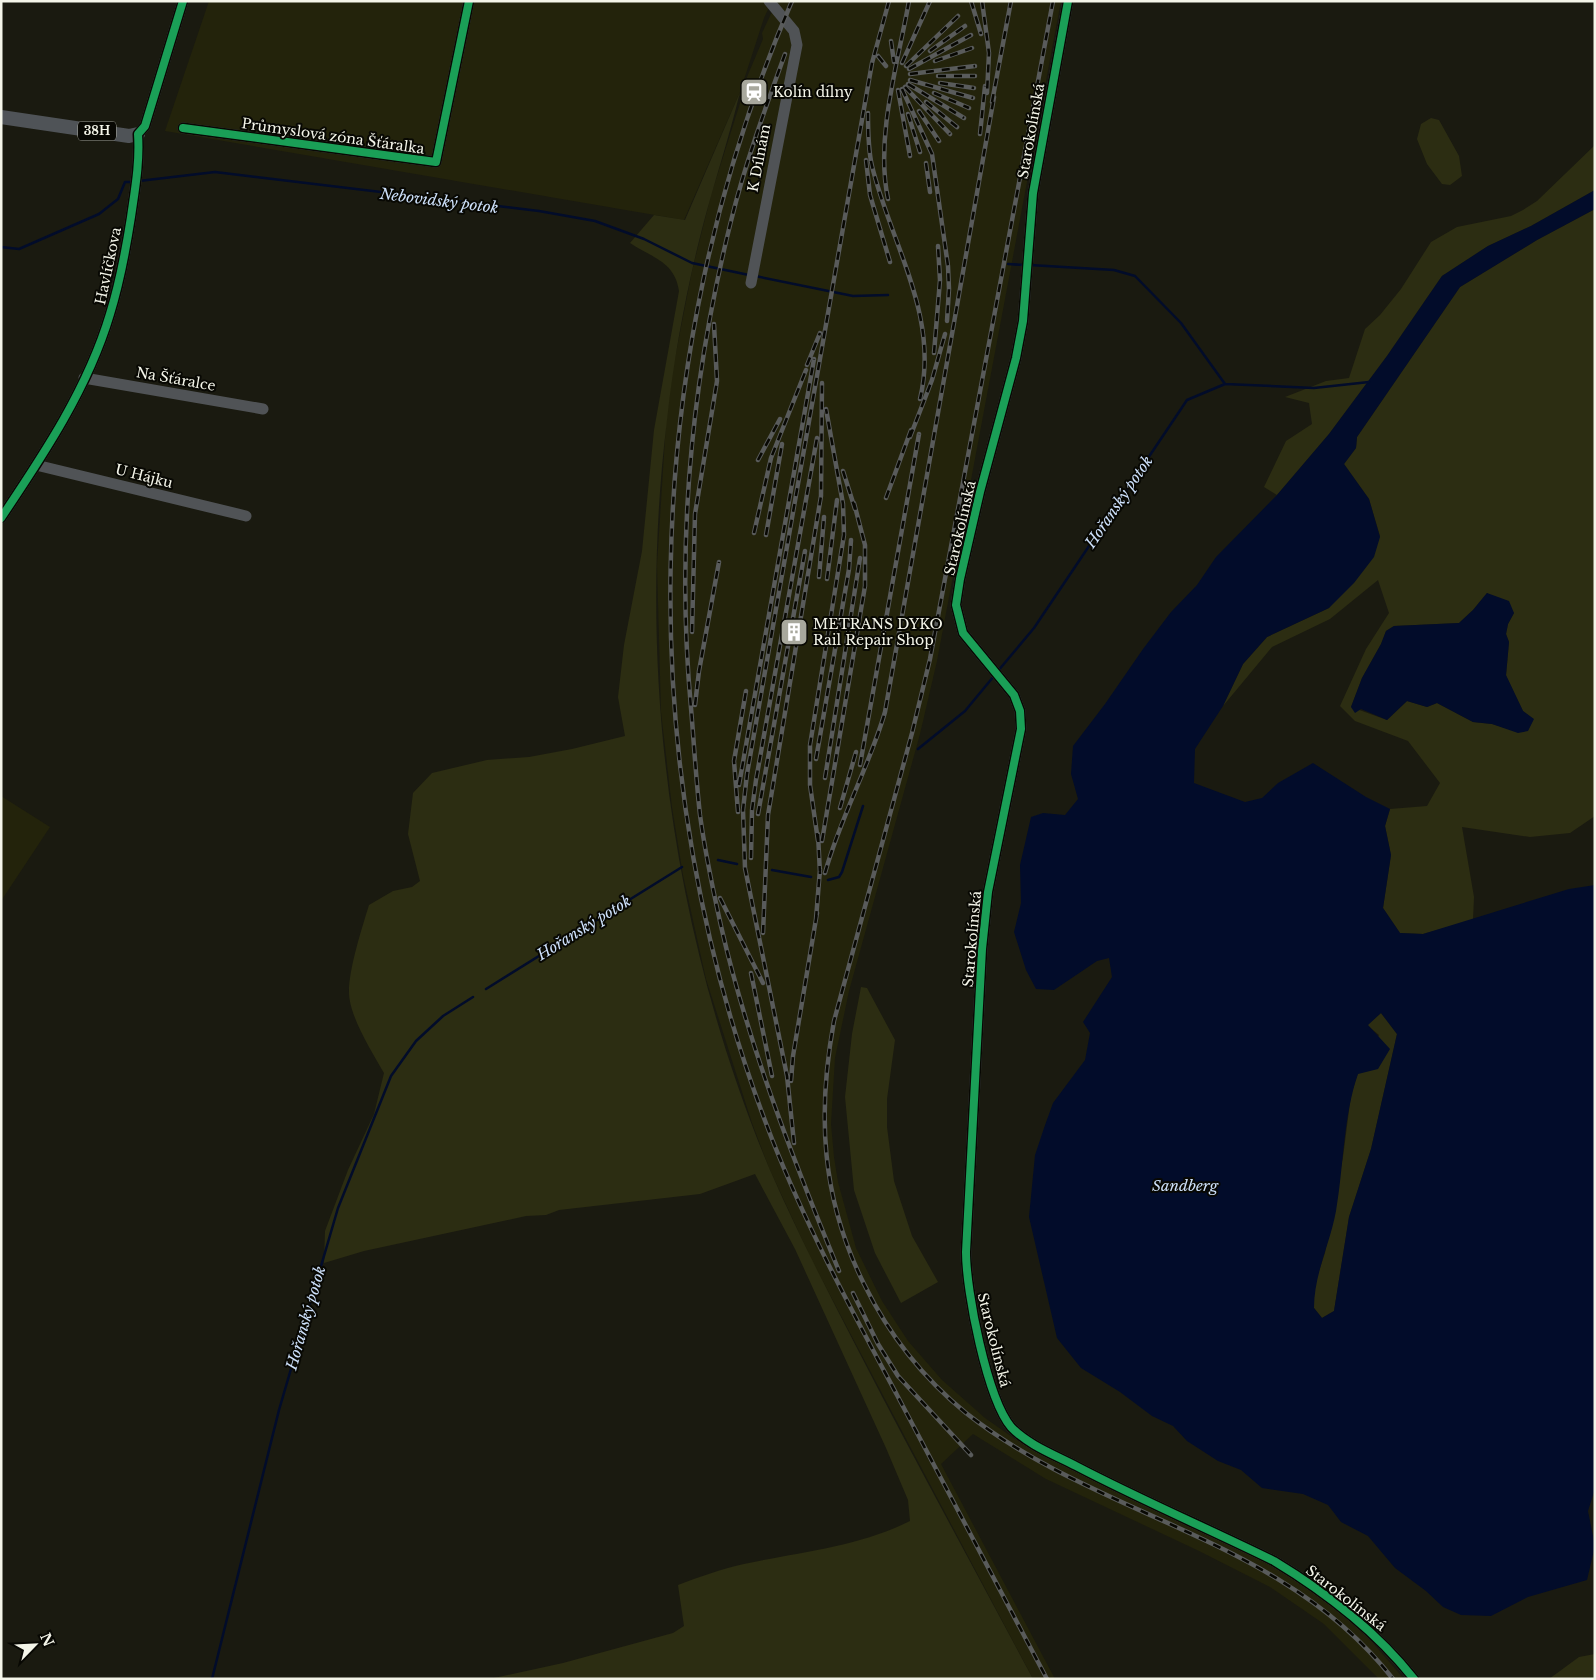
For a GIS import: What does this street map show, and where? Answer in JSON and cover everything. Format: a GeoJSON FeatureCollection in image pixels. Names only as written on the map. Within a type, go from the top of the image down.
{"type":"FeatureCollection","features":[{"type":"Feature","properties":{"kind":"main road","name":"38H"},"geometry":{"type":"LineString","coordinates":[[1,117],[129,136],[138,134]]}},
{"type":"Feature","properties":{"kind":"street","name":"Havlíčkova"},"geometry":{"type":"LineString","coordinates":[[1,518],[63,422],[84,378],[110,314],[127,241],[138,170],[138,134],[145,126],[183,1]]}},
{"type":"Feature","properties":{"kind":"street","name":"Průmyslová zóna Šťáralka"},"geometry":{"type":"LineString","coordinates":[[184,128],[436,162],[469,1]]}},
{"type":"Feature","properties":{"kind":"street","name":"K Dílnám"},"geometry":{"type":"LineString","coordinates":[[751,283],[797,44],[794,31],[769,1]]}},
{"type":"Feature","properties":{"kind":"street","name":"Starokolínská"},"geometry":{"type":"LineString","coordinates":[[1068,1],[1033,193],[1022,321],[1016,358],[980,492],[956,605],[963,634],[1014,695],[1020,711],[1021,729],[988,892],[982,949],[966,1275],[975,1322],[994,1395],[1002,1413],[1012,1428],[1042,1449],[1266,1558],[1299,1576],[1356,1618],[1386,1647],[1414,1679]]}},
{"type":"Feature","properties":{"kind":"street","name":"Na Šťáralce"},"geometry":{"type":"LineString","coordinates":[[84,378],[263,409]]}},
{"type":"Feature","properties":{"kind":"street","name":"U Hájku"},"geometry":{"type":"LineString","coordinates":[[36,465],[246,516]]}},
{"type":"Feature","properties":{"kind":"shaded area"},"geometry":{"type":"Polygon","coordinates":[[[209,1],[772,1],[764,18],[740,92],[684,220],[165,131],[209,1]]]}},
{"type":"Feature","properties":{"kind":"shaded area"},"geometry":{"type":"Polygon","coordinates":[[[777,1],[1061,1],[937,661],[920,734],[849,991],[835,1058],[831,1124],[834,1157],[838,1182],[856,1248],[882,1301],[908,1341],[942,1380],[985,1418],[1015,1439],[1055,1461],[1208,1533],[1280,1570],[1337,1609],[1372,1642],[1404,1679],[1379,1679],[1324,1624],[1270,1587],[1199,1551],[1046,1479],[973,1434],[941,1464],[1055,1679],[1033,1679],[812,1261],[769,1168],[752,1123],[706,979],[683,875],[672,807],[661,712],[657,565],[666,423],[673,368],[692,271],[711,195],[742,97],[739,96],[763,39],[762,33],[777,1]]]}},
{"type":"Feature","properties":{"kind":"shaded area"},"geometry":{"type":"Polygon","coordinates":[[[1,796],[50,827],[1,901],[1,796]]]}},
{"type":"Feature","properties":{"kind":"green space"},"geometry":{"type":"Polygon","coordinates":[[[740,92],[702,229],[681,324],[667,420],[659,515],[656,610],[660,706],[670,802],[686,896],[708,990],[736,1081],[770,1170],[824,1284],[859,1352],[1033,1679],[489,1679],[563,1663],[673,1633],[684,1626],[678,1585],[735,1566],[849,1543],[890,1530],[910,1521],[908,1500],[886,1448],[795,1249],[755,1174],[700,1194],[559,1210],[546,1215],[526,1216],[364,1251],[324,1263],[325,1231],[348,1170],[374,1114],[384,1073],[362,1034],[353,1012],[349,992],[351,972],[369,905],[393,891],[412,887],[420,881],[408,834],[413,793],[432,773],[487,760],[529,757],[572,749],[625,736],[618,697],[624,645],[642,551],[654,430],[679,291],[677,281],[668,267],[655,257],[630,243],[654,215],[685,220],[740,92]]]}},
{"type":"Feature","properties":{"kind":"green space"},"geometry":{"type":"Polygon","coordinates":[[[1431,118],[1439,120],[1459,156],[1462,176],[1450,185],[1442,184],[1427,164],[1417,139],[1421,124],[1431,118]]]}},
{"type":"Feature","properties":{"kind":"green space"},"geometry":{"type":"Polygon","coordinates":[[[1595,145],[1595,190],[1531,226],[1488,246],[1442,276],[1387,356],[1329,434],[1277,495],[1264,487],[1286,441],[1312,424],[1309,403],[1285,397],[1326,381],[1349,378],[1365,329],[1380,315],[1401,289],[1431,242],[1457,227],[1511,216],[1523,210],[1537,201],[1595,145]]]}},
{"type":"Feature","properties":{"kind":"green space"},"geometry":{"type":"Polygon","coordinates":[[[1595,209],[1595,816],[1570,833],[1530,837],[1462,827],[1474,897],[1473,920],[1423,934],[1400,933],[1383,908],[1391,855],[1385,826],[1390,809],[1427,806],[1440,783],[1408,741],[1355,721],[1340,706],[1366,649],[1389,613],[1378,580],[1330,619],[1272,647],[1223,706],[1243,664],[1267,637],[1329,608],[1380,536],[1369,499],[1344,464],[1356,448],[1357,437],[1460,287],[1537,240],[1595,209]],[[1487,593],[1459,623],[1394,626],[1386,631],[1362,678],[1351,707],[1387,720],[1407,701],[1427,707],[1437,703],[1473,722],[1492,724],[1518,732],[1533,719],[1523,711],[1506,676],[1509,642],[1506,634],[1508,624],[1514,613],[1487,593]]]}},
{"type":"Feature","properties":{"kind":"green space"},"geometry":{"type":"Polygon","coordinates":[[[861,987],[867,988],[895,1040],[887,1099],[887,1127],[894,1181],[912,1236],[938,1282],[901,1303],[875,1253],[854,1190],[845,1097],[852,1034],[861,987]]]}},
{"type":"Feature","properties":{"kind":"green space"},"geometry":{"type":"Polygon","coordinates":[[[1381,1013],[1397,1034],[1371,1149],[1349,1217],[1334,1311],[1322,1318],[1314,1308],[1314,1286],[1325,1253],[1343,1157],[1351,1095],[1358,1073],[1379,1035],[1367,1025],[1381,1013]]]}},
{"type":"Feature","properties":{"kind":"green space"},"geometry":{"type":"Polygon","coordinates":[[[1595,1654],[1595,1679],[1549,1679],[1579,1657],[1595,1654]]]}},
{"type":"Feature","properties":{"kind":"water","name":"Sandberg"},"geometry":{"type":"Polygon","coordinates":[[[1595,190],[1595,209],[1537,240],[1460,287],[1357,437],[1356,448],[1344,464],[1369,499],[1380,537],[1374,557],[1354,583],[1329,608],[1267,637],[1243,664],[1223,706],[1195,749],[1194,783],[1245,802],[1262,798],[1278,783],[1313,763],[1366,797],[1390,809],[1385,826],[1391,855],[1383,908],[1400,933],[1423,934],[1569,889],[1595,885],[1595,1489],[1588,1511],[1595,1546],[1587,1580],[1528,1597],[1491,1616],[1461,1615],[1443,1607],[1426,1591],[1395,1568],[1368,1536],[1341,1522],[1328,1505],[1303,1494],[1262,1488],[1241,1470],[1218,1461],[1187,1441],[1173,1426],[1152,1416],[1120,1392],[1081,1368],[1057,1338],[1029,1217],[1035,1155],[1053,1103],[1085,1060],[1090,1033],[1083,1022],[1112,977],[1109,958],[1097,961],[1054,990],[1036,989],[1026,970],[1014,932],[1021,903],[1020,865],[1031,817],[1043,813],[1065,815],[1078,799],[1071,774],[1073,746],[1143,649],[1171,612],[1197,585],[1216,557],[1277,495],[1329,434],[1387,356],[1442,276],[1488,246],[1531,226],[1595,190]],[[1381,1013],[1368,1025],[1390,1049],[1378,1069],[1358,1074],[1353,1090],[1349,1107],[1336,1211],[1319,1271],[1315,1295],[1314,1308],[1322,1318],[1334,1311],[1349,1217],[1371,1149],[1397,1034],[1381,1013]]]}},
{"type":"Feature","properties":{"kind":"water"},"geometry":{"type":"Polygon","coordinates":[[[1487,593],[1509,601],[1514,613],[1508,624],[1506,634],[1509,642],[1506,675],[1523,711],[1534,719],[1528,731],[1518,733],[1492,724],[1473,722],[1437,703],[1427,707],[1407,701],[1387,720],[1361,709],[1355,713],[1351,707],[1362,678],[1386,631],[1394,626],[1459,623],[1487,593]]]}},
{"type":"Feature","properties":{"kind":"waterway","name":"Nebovidský potok"},"geometry":{"type":"LineString","coordinates":[[139,181],[215,172],[539,211],[595,221],[644,239],[692,263],[749,275]]}},
{"type":"Feature","properties":{"kind":"waterway","name":"Nebovidský potok"},"geometry":{"type":"LineString","coordinates":[[1,247],[19,249],[99,214],[118,199],[125,182],[133,182]]}},
{"type":"Feature","properties":{"kind":"waterway","name":"Nebovidský potok"},"geometry":{"type":"LineString","coordinates":[[1008,264],[1024,265]]}},
{"type":"Feature","properties":{"kind":"waterway","name":"Nebovidský potok"},"geometry":{"type":"LineString","coordinates":[[1030,265],[1114,270],[1135,276],[1181,323],[1225,384]]}},
{"type":"Feature","properties":{"kind":"waterway","name":"Nebovidský potok"},"geometry":{"type":"LineString","coordinates":[[755,276],[853,296],[888,295]]}},
{"type":"Feature","properties":{"kind":"waterway","name":"Hořanský potok"},"geometry":{"type":"LineString","coordinates":[[998,671],[1034,628],[1187,400],[1225,384],[1314,388],[1369,382]]}},
{"type":"Feature","properties":{"kind":"waterway","name":"Hořanský potok"},"geometry":{"type":"LineString","coordinates":[[918,749],[965,711],[994,676]]}},
{"type":"Feature","properties":{"kind":"waterway","name":"Hořanský potok"},"geometry":{"type":"LineString","coordinates":[[828,880],[839,877],[842,872],[863,806]]}},
{"type":"Feature","properties":{"kind":"waterway","name":"Hořanský potok"},"geometry":{"type":"LineString","coordinates":[[718,860],[737,864]]}},
{"type":"Feature","properties":{"kind":"waterway","name":"Hořanský potok"},"geometry":{"type":"LineString","coordinates":[[486,989],[682,867]]}},
{"type":"Feature","properties":{"kind":"waterway","name":"Hořanský potok"},"geometry":{"type":"LineString","coordinates":[[772,870],[811,877]]}},
{"type":"Feature","properties":{"kind":"waterway","name":"Hořanský potok"},"geometry":{"type":"LineString","coordinates":[[212,1679],[279,1410],[338,1208],[391,1076],[416,1041],[443,1016],[473,997]]}},
{"type":"Feature","properties":{"kind":"railway"},"geometry":{"type":"LineString","coordinates":[[792,1],[741,138],[704,279],[680,423],[671,568],[675,714],[693,858],[726,1000],[772,1139],[800,1205],[847,1301],[1047,1679]]}},
{"type":"Feature","properties":{"kind":"railway"},"geometry":{"type":"LineString","coordinates":[[794,1143],[787,1076],[745,868],[743,810],[747,774],[872,63],[889,1]]}},
{"type":"Feature","properties":{"kind":"railway"},"geometry":{"type":"LineString","coordinates":[[888,199],[884,151],[886,125],[909,1]]}},
{"type":"Feature","properties":{"kind":"railway"},"geometry":{"type":"LineString","coordinates":[[902,63],[930,1]]}},
{"type":"Feature","properties":{"kind":"railway"},"geometry":{"type":"LineString","coordinates":[[971,1],[981,34]]}},
{"type":"Feature","properties":{"kind":"railway"},"geometry":{"type":"LineString","coordinates":[[982,1],[989,53],[987,93]]}},
{"type":"Feature","properties":{"kind":"railway"},"geometry":{"type":"LineString","coordinates":[[992,102],[1011,1]]}},
{"type":"Feature","properties":{"kind":"railway"},"geometry":{"type":"LineString","coordinates":[[1053,1],[930,659],[912,733],[834,1021],[825,1089],[826,1155],[831,1187],[839,1220],[850,1252],[864,1284],[884,1320],[921,1370],[950,1399],[966,1413],[1018,1449],[1074,1479],[1245,1560],[1299,1592],[1349,1631],[1393,1679]]}},
{"type":"Feature","properties":{"kind":"railway"},"geometry":{"type":"LineString","coordinates":[[906,66],[958,16]]}},
{"type":"Feature","properties":{"kind":"railway"},"geometry":{"type":"LineString","coordinates":[[930,51],[965,26]]}},
{"type":"Feature","properties":{"kind":"railway"},"geometry":{"type":"LineString","coordinates":[[909,69],[971,35]]}},
{"type":"Feature","properties":{"kind":"railway"},"geometry":{"type":"LineString","coordinates":[[891,41],[894,62]]}},
{"type":"Feature","properties":{"kind":"railway"},"geometry":{"type":"LineString","coordinates":[[935,61],[972,48]]}},
{"type":"Feature","properties":{"kind":"railway"},"geometry":{"type":"LineString","coordinates":[[785,54],[756,137],[731,221],[717,281],[706,342],[690,463],[685,586],[687,647],[700,815],[709,871],[721,926],[744,1014],[773,1101],[839,1271]]}},
{"type":"Feature","properties":{"kind":"railway"},"geometry":{"type":"LineString","coordinates":[[878,56],[886,66]]}},
{"type":"Feature","properties":{"kind":"railway"},"geometry":{"type":"LineString","coordinates":[[910,74],[975,66]]}},
{"type":"Feature","properties":{"kind":"railway"},"geometry":{"type":"LineString","coordinates":[[938,76],[975,76]]}},
{"type":"Feature","properties":{"kind":"railway"},"geometry":{"type":"LineString","coordinates":[[910,80],[973,98]]}},
{"type":"Feature","properties":{"kind":"railway"},"geometry":{"type":"LineString","coordinates":[[940,83],[974,88]]}},
{"type":"Feature","properties":{"kind":"railway"},"geometry":{"type":"LineString","coordinates":[[908,84],[964,118]]}},
{"type":"Feature","properties":{"kind":"railway"},"geometry":{"type":"LineString","coordinates":[[980,134],[985,86]]}},
{"type":"Feature","properties":{"kind":"railway"},"geometry":{"type":"LineString","coordinates":[[905,87],[950,134]]}},
{"type":"Feature","properties":{"kind":"railway"},"geometry":{"type":"LineString","coordinates":[[902,89],[932,154],[948,266],[947,321]]}},
{"type":"Feature","properties":{"kind":"railway"},"geometry":{"type":"LineString","coordinates":[[898,90],[910,156]]}},
{"type":"Feature","properties":{"kind":"railway"},"geometry":{"type":"LineString","coordinates":[[934,93],[969,108]]}},
{"type":"Feature","properties":{"kind":"railway"},"geometry":{"type":"LineString","coordinates":[[825,873],[838,832],[871,753],[885,712],[994,97]]}},
{"type":"Feature","properties":{"kind":"railway"},"geometry":{"type":"LineString","coordinates":[[926,102],[957,127]]}},
{"type":"Feature","properties":{"kind":"railway"},"geometry":{"type":"LineString","coordinates":[[919,111],[939,141]]}},
{"type":"Feature","properties":{"kind":"railway"},"geometry":{"type":"LineString","coordinates":[[868,113],[869,147],[872,166],[919,309],[924,339],[924,368],[920,399]]}},
{"type":"Feature","properties":{"kind":"railway"},"geometry":{"type":"LineString","coordinates":[[908,114],[920,152]]}},
{"type":"Feature","properties":{"kind":"railway"},"geometry":{"type":"LineString","coordinates":[[866,160],[870,195],[890,262]]}},
{"type":"Feature","properties":{"kind":"railway"},"geometry":{"type":"LineString","coordinates":[[926,163],[930,192]]}},
{"type":"Feature","properties":{"kind":"railway"},"geometry":{"type":"LineString","coordinates":[[934,353],[940,280],[938,246]]}},
{"type":"Feature","properties":{"kind":"railway"},"geometry":{"type":"LineString","coordinates":[[692,632],[695,514],[717,381],[714,324]]}},
{"type":"Feature","properties":{"kind":"railway"},"geometry":{"type":"LineString","coordinates":[[807,365],[820,333]]}},
{"type":"Feature","properties":{"kind":"railway"},"geometry":{"type":"LineString","coordinates":[[910,437],[932,380],[945,334]]}},
{"type":"Feature","properties":{"kind":"railway"},"geometry":{"type":"LineString","coordinates":[[739,785],[814,359]]}},
{"type":"Feature","properties":{"kind":"railway"},"geometry":{"type":"LineString","coordinates":[[754,533],[771,458],[806,370]]}},
{"type":"Feature","properties":{"kind":"railway"},"geometry":{"type":"LineString","coordinates":[[763,933],[768,815],[821,496],[822,383]]}},
{"type":"Feature","properties":{"kind":"railway"},"geometry":{"type":"LineString","coordinates":[[818,841],[810,785],[810,745],[844,535],[843,504],[826,409]]}},
{"type":"Feature","properties":{"kind":"railway"},"geometry":{"type":"LineString","coordinates":[[758,460],[780,419]]}},
{"type":"Feature","properties":{"kind":"railway"},"geometry":{"type":"LineString","coordinates":[[886,498],[911,430]]}},
{"type":"Feature","properties":{"kind":"railway"},"geometry":{"type":"LineString","coordinates":[[860,765],[919,434]]}},
{"type":"Feature","properties":{"kind":"railway"},"geometry":{"type":"LineString","coordinates":[[751,858],[752,810],[756,780],[817,438]]}},
{"type":"Feature","properties":{"kind":"railway"},"geometry":{"type":"LineString","coordinates":[[766,535],[782,444]]}},
{"type":"Feature","properties":{"kind":"railway"},"geometry":{"type":"LineString","coordinates":[[843,471],[855,509]]}},
{"type":"Feature","properties":{"kind":"railway"},"geometry":{"type":"LineString","coordinates":[[827,579],[837,500]]}},
{"type":"Feature","properties":{"kind":"railway"},"geometry":{"type":"LineString","coordinates":[[822,841],[865,586],[865,545],[854,503]]}},
{"type":"Feature","properties":{"kind":"railway"},"geometry":{"type":"LineString","coordinates":[[819,577],[824,517]]}},
{"type":"Feature","properties":{"kind":"railway"},"geometry":{"type":"LineString","coordinates":[[816,759],[849,569],[851,540]]}},
{"type":"Feature","properties":{"kind":"railway"},"geometry":{"type":"LineString","coordinates":[[758,814],[805,551]]}},
{"type":"Feature","properties":{"kind":"railway"},"geometry":{"type":"LineString","coordinates":[[825,778],[860,558]]}},
{"type":"Feature","properties":{"kind":"railway"},"geometry":{"type":"LineString","coordinates":[[695,705],[699,671],[719,562]]}},
{"type":"Feature","properties":{"kind":"railway"},"geometry":{"type":"LineString","coordinates":[[738,812],[734,761],[746,691]]}},
{"type":"Feature","properties":{"kind":"railway"},"geometry":{"type":"LineString","coordinates":[[840,808],[856,752]]}},
{"type":"Feature","properties":{"kind":"railway"},"geometry":{"type":"LineString","coordinates":[[818,834],[820,874]]}},
{"type":"Feature","properties":{"kind":"railway"},"geometry":{"type":"LineString","coordinates":[[816,919],[820,869]]}},
{"type":"Feature","properties":{"kind":"railway"},"geometry":{"type":"LineString","coordinates":[[720,898],[763,983]]}},
{"type":"Feature","properties":{"kind":"railway"},"geometry":{"type":"LineString","coordinates":[[791,1081],[793,1056],[817,913]]}},
{"type":"Feature","properties":{"kind":"railway"},"geometry":{"type":"LineString","coordinates":[[751,973],[772,1076]]}},
{"type":"Feature","properties":{"kind":"railway"},"geometry":{"type":"LineString","coordinates":[[853,1293],[878,1344],[898,1376],[971,1455]]}},
{"type":"Feature","properties":{"kind":"cycle path"},"geometry":{"type":"LineString","coordinates":[[1,518],[49,445],[77,394],[101,341],[117,290],[127,241],[137,175],[138,134],[145,126],[183,1]]}},
{"type":"Feature","properties":{"kind":"cycle path"},"geometry":{"type":"LineString","coordinates":[[183,128],[436,162],[469,1]]}},
{"type":"Feature","properties":{"kind":"cycle path"},"geometry":{"type":"LineString","coordinates":[[1068,1],[1033,193],[1023,321],[1016,358],[980,492],[956,605],[963,633],[1014,695],[1020,711],[1021,729],[988,892],[982,949],[966,1252],[974,1317],[986,1369],[1002,1413],[1011,1427],[1025,1439],[1101,1479],[1274,1561],[1331,1599],[1367,1629],[1414,1679]]}},
{"type":"Feature","properties":{"kind":"place","name":"Kolín dílny"},"geometry":{"type":"Point","coordinates":[754,92]}},
{"type":"Feature","properties":{"kind":"place","name":"METRANS DYKO Rail Repair Shop"},"geometry":{"type":"Point","coordinates":[794,632]}}]}
